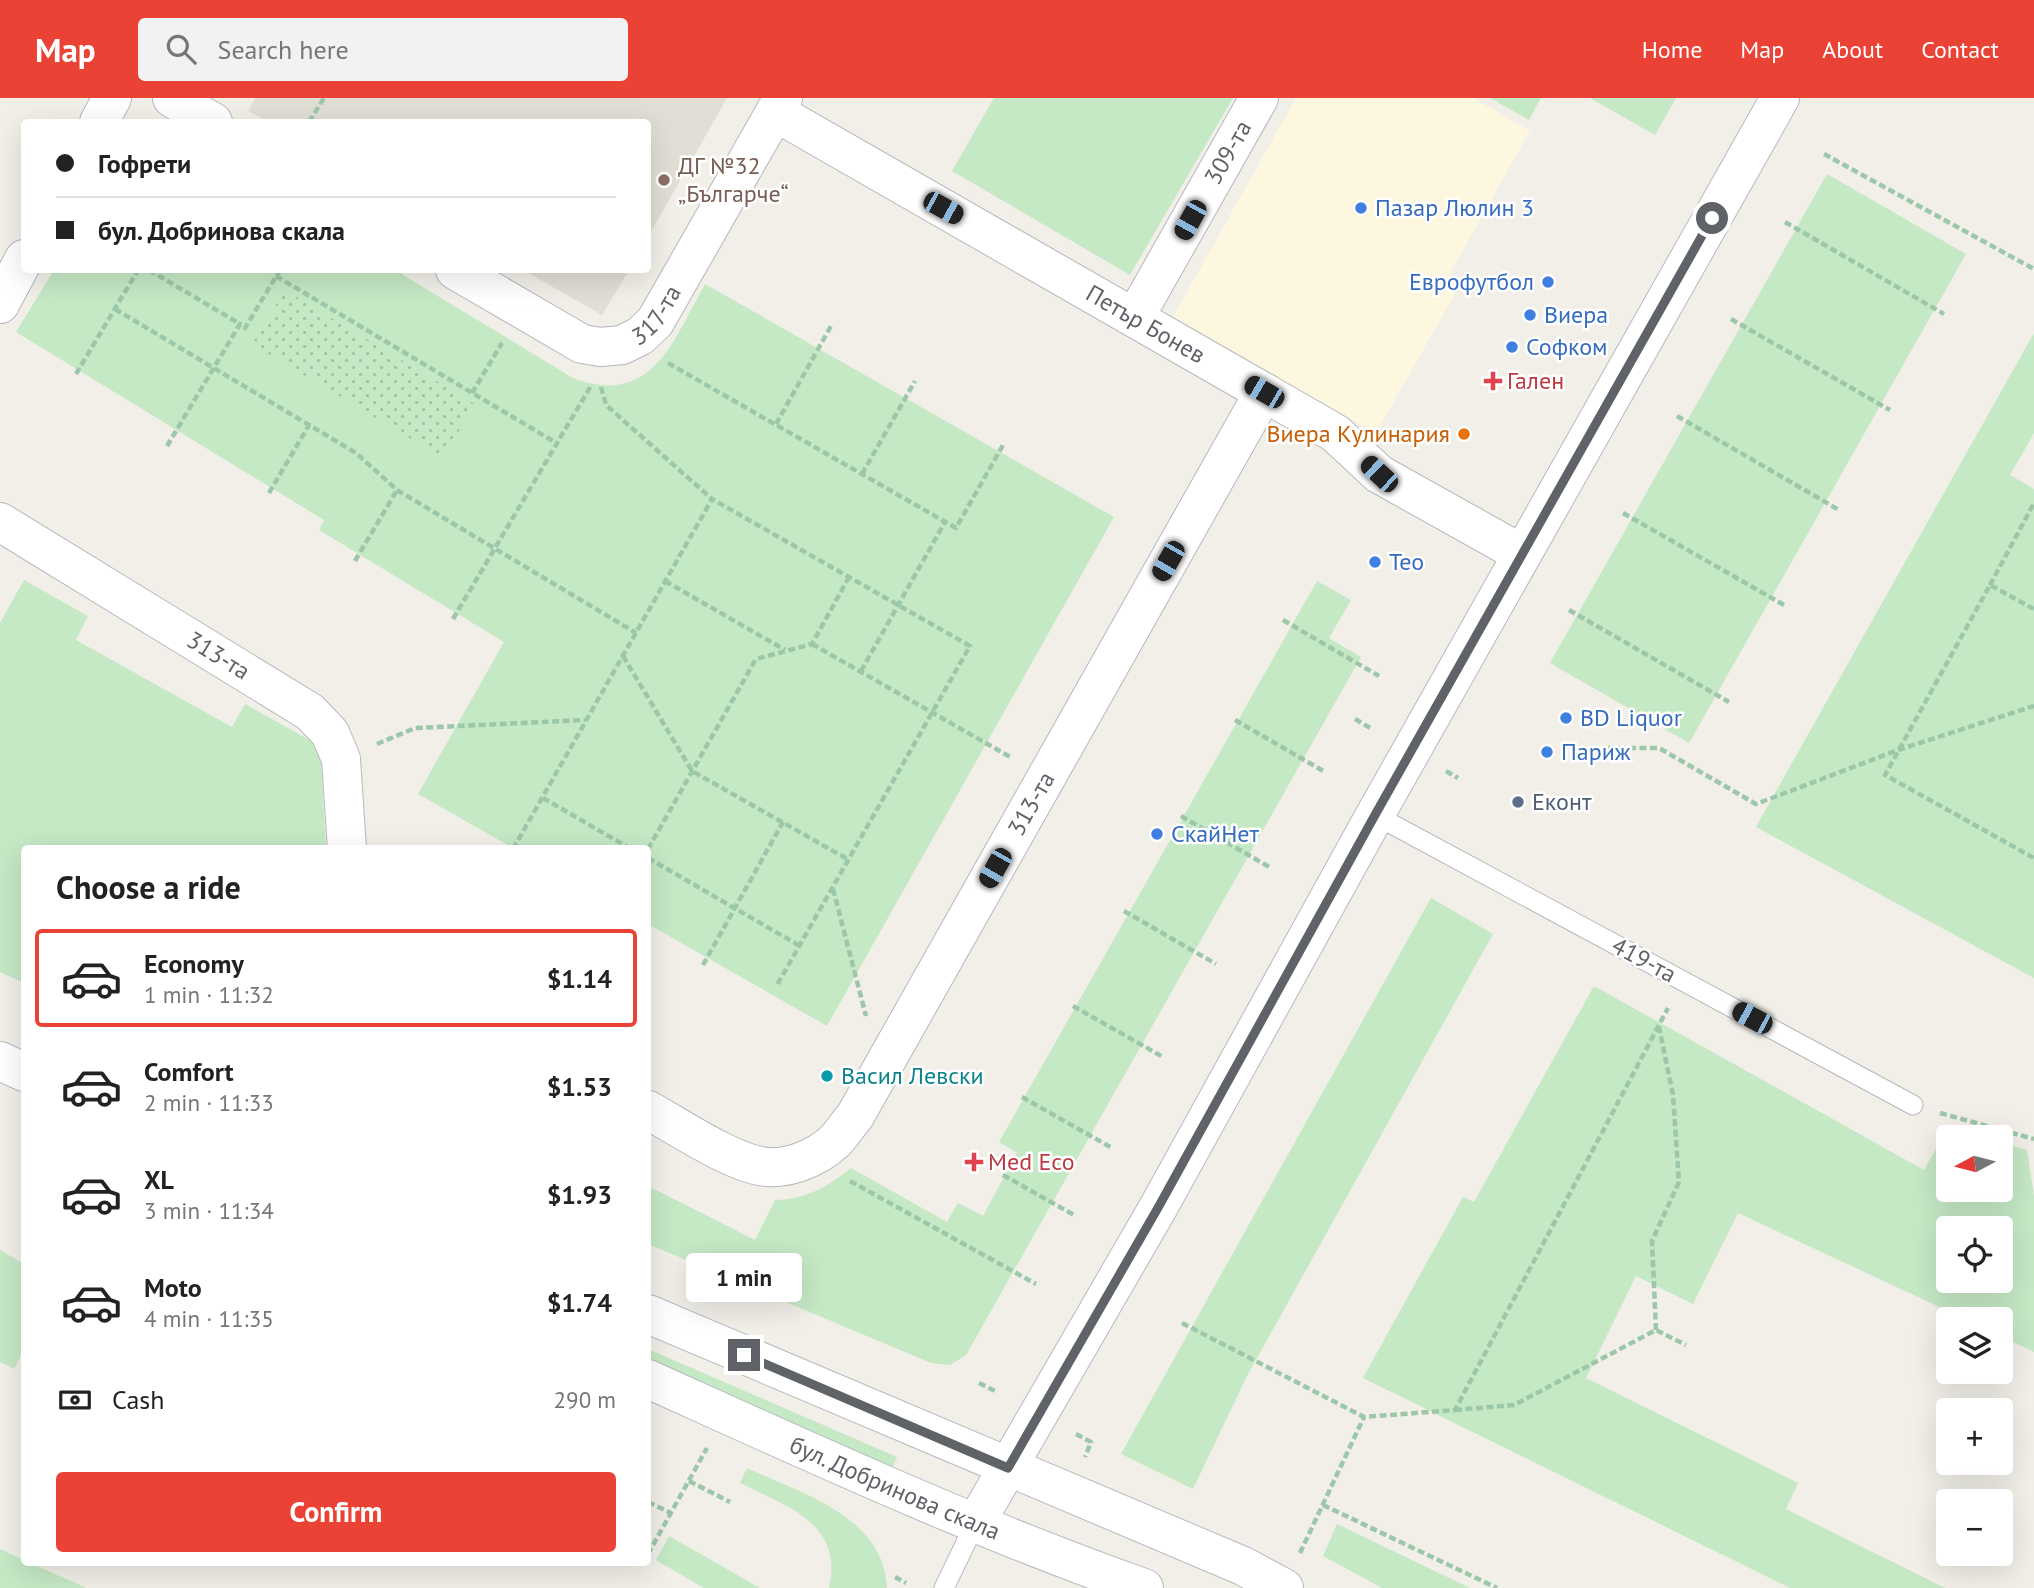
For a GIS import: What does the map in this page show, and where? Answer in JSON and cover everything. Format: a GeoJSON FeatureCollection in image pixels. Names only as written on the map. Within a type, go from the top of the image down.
{"type":"FeatureCollection","features":[{"type":"Feature","properties":{"kind":"street"},"geometry":{"type":"LineString","coordinates":[[101,119],[112,98]]}},
{"type":"Feature","properties":{"kind":"street"},"geometry":{"type":"LineString","coordinates":[[172,98],[208,119]]}},
{"type":"Feature","properties":{"kind":"street","name":"309-та"},"geometry":{"type":"LineString","coordinates":[[1135,317],[1259,98]]}},
{"type":"Feature","properties":{"kind":"street"},"geometry":{"type":"LineString","coordinates":[[975,1524],[1159,1206],[1375,815],[1780,98]]}},
{"type":"Feature","properties":{"kind":"street","name":"Петър Бонев"},"geometry":{"type":"LineString","coordinates":[[779,105],[1335,433],[1379,474],[1522,554]]}},
{"type":"Feature","properties":{"kind":"street","name":"317-та"},"geometry":{"type":"LineString","coordinates":[[460,273],[582,344],[614,354],[655,322],[779,105]]}},
{"type":"Feature","properties":{"kind":"street"},"geometry":{"type":"LineString","coordinates":[[0,304],[21,265]]}},
{"type":"Feature","properties":{"kind":"street","name":"313-та"},"geometry":{"type":"LineString","coordinates":[[651,1112],[736,1158],[761,1167],[786,1167],[810,1158],[834,1142],[855,1115],[880,1072],[1264,392]]}},
{"type":"Feature","properties":{"kind":"street","name":"313-та"},"geometry":{"type":"LineString","coordinates":[[0,522],[310,712],[330,733],[341,759],[347,845]]}},
{"type":"Feature","properties":{"kind":"street"},"geometry":{"type":"LineString","coordinates":[[0,1062],[21,1071]]}},
{"type":"Feature","properties":{"kind":"street"},"geometry":{"type":"LineString","coordinates":[[651,1315],[1243,1566],[1291,1572]]}},
{"type":"Feature","properties":{"kind":"street","name":"бул. Добринова скала"},"geometry":{"type":"LineString","coordinates":[[651,1380],[896,1491],[1045,1553],[1144,1588]]}},
{"type":"Feature","properties":{"kind":"lane","name":"419-та"},"geometry":{"type":"LineString","coordinates":[[1375,815],[1913,1105]]}},
{"type":"Feature","properties":{"kind":"lane"},"geometry":{"type":"LineString","coordinates":[[944,1588],[975,1524]]}},
{"type":"Feature","properties":{"kind":"path"},"geometry":{"type":"LineString","coordinates":[[311,119],[324,98]]}},
{"type":"Feature","properties":{"kind":"path"},"geometry":{"type":"LineString","coordinates":[[1824,153],[2034,270]]}},
{"type":"Feature","properties":{"kind":"path"},"geometry":{"type":"LineString","coordinates":[[1785,222],[1944,314]]}},
{"type":"Feature","properties":{"kind":"path"},"geometry":{"type":"LineString","coordinates":[[76,374],[136,273]]}},
{"type":"Feature","properties":{"kind":"path"},"geometry":{"type":"LineString","coordinates":[[154,273],[245,328],[278,273]]}},
{"type":"Feature","properties":{"kind":"path"},"geometry":{"type":"LineString","coordinates":[[276,276],[558,444]]}},
{"type":"Feature","properties":{"kind":"path"},"geometry":{"type":"LineString","coordinates":[[115,309],[356,453],[397,490],[636,634]]}},
{"type":"Feature","properties":{"kind":"path"},"geometry":{"type":"LineString","coordinates":[[472,393],[522,310]]}},
{"type":"Feature","properties":{"kind":"path"},"geometry":{"type":"LineString","coordinates":[[1731,319],[1890,410]]}},
{"type":"Feature","properties":{"kind":"path"},"geometry":{"type":"LineString","coordinates":[[167,446],[240,324]]}},
{"type":"Feature","properties":{"kind":"path"},"geometry":{"type":"LineString","coordinates":[[776,424],[831,326]]}},
{"type":"Feature","properties":{"kind":"path"},"geometry":{"type":"LineString","coordinates":[[614,354],[776,424],[956,528],[1003,445]]}},
{"type":"Feature","properties":{"kind":"path"},"geometry":{"type":"LineString","coordinates":[[453,619],[614,354]]}},
{"type":"Feature","properties":{"kind":"path"},"geometry":{"type":"LineString","coordinates":[[614,354],[606,405],[712,499],[970,646],[777,985]]}},
{"type":"Feature","properties":{"kind":"path"},"geometry":{"type":"LineString","coordinates":[[862,474],[915,381]]}},
{"type":"Feature","properties":{"kind":"path"},"geometry":{"type":"LineString","coordinates":[[1676,416],[1839,510]]}},
{"type":"Feature","properties":{"kind":"path"},"geometry":{"type":"LineString","coordinates":[[269,493],[309,425]]}},
{"type":"Feature","properties":{"kind":"path"},"geometry":{"type":"LineString","coordinates":[[355,561],[397,490]]}},
{"type":"Feature","properties":{"kind":"path"},"geometry":{"type":"LineString","coordinates":[[515,845],[712,499]]}},
{"type":"Feature","properties":{"kind":"path"},"geometry":{"type":"LineString","coordinates":[[2034,503],[1885,775],[2034,858]]}},
{"type":"Feature","properties":{"kind":"path"},"geometry":{"type":"LineString","coordinates":[[1623,513],[1784,606]]}},
{"type":"Feature","properties":{"kind":"path"},"geometry":{"type":"LineString","coordinates":[[861,671],[946,522]]}},
{"type":"Feature","properties":{"kind":"path"},"geometry":{"type":"LineString","coordinates":[[650,845],[756,659],[812,643],[849,578]]}},
{"type":"Feature","properties":{"kind":"path"},"geometry":{"type":"LineString","coordinates":[[665,581],[786,651]]}},
{"type":"Feature","properties":{"kind":"path"},"geometry":{"type":"LineString","coordinates":[[1990,585],[2034,609]]}},
{"type":"Feature","properties":{"kind":"path"},"geometry":{"type":"LineString","coordinates":[[1569,610],[1729,702]]}},
{"type":"Feature","properties":{"kind":"path"},"geometry":{"type":"LineString","coordinates":[[1283,620],[1379,676]]}},
{"type":"Feature","properties":{"kind":"path"},"geometry":{"type":"LineString","coordinates":[[812,643],[1046,777]]}},
{"type":"Feature","properties":{"kind":"path"},"geometry":{"type":"LineString","coordinates":[[623,655],[692,771],[849,860]]}},
{"type":"Feature","properties":{"kind":"path"},"geometry":{"type":"LineString","coordinates":[[1608,748],[1659,748],[1756,804],[1898,751],[2034,706]]}},
{"type":"Feature","properties":{"kind":"path"},"geometry":{"type":"LineString","coordinates":[[1355,719],[1372,729]]}},
{"type":"Feature","properties":{"kind":"path"},"geometry":{"type":"LineString","coordinates":[[341,759],[415,729],[586,720]]}},
{"type":"Feature","properties":{"kind":"path"},"geometry":{"type":"LineString","coordinates":[[1235,720],[1325,772]]}},
{"type":"Feature","properties":{"kind":"path"},"geometry":{"type":"LineString","coordinates":[[1445,771],[1458,778]]}},
{"type":"Feature","properties":{"kind":"path"},"geometry":{"type":"LineString","coordinates":[[542,798],[624,845]]}},
{"type":"Feature","properties":{"kind":"path"},"geometry":{"type":"LineString","coordinates":[[1181,816],[1271,868]]}},
{"type":"Feature","properties":{"kind":"path"},"geometry":{"type":"LineString","coordinates":[[703,965],[783,822]]}},
{"type":"Feature","properties":{"kind":"path"},"geometry":{"type":"LineString","coordinates":[[651,860],[800,946]]}},
{"type":"Feature","properties":{"kind":"path"},"geometry":{"type":"LineString","coordinates":[[832,888],[880,1072]]}},
{"type":"Feature","properties":{"kind":"path"},"geometry":{"type":"LineString","coordinates":[[1124,911],[1216,964]]}},
{"type":"Feature","properties":{"kind":"path"},"geometry":{"type":"LineString","coordinates":[[1454,1410],[1683,981]]}},
{"type":"Feature","properties":{"kind":"path"},"geometry":{"type":"LineString","coordinates":[[1073,1006],[1163,1057]]}},
{"type":"Feature","properties":{"kind":"path"},"geometry":{"type":"LineString","coordinates":[[1656,1330],[1652,1241],[1679,1182],[1673,1095],[1659,1026]]}},
{"type":"Feature","properties":{"kind":"path"},"geometry":{"type":"LineString","coordinates":[[1022,1097],[1112,1148]]}},
{"type":"Feature","properties":{"kind":"path"},"geometry":{"type":"LineString","coordinates":[[1913,1105],[2034,1139]]}},
{"type":"Feature","properties":{"kind":"path"},"geometry":{"type":"LineString","coordinates":[[810,1158],[1036,1284]]}},
{"type":"Feature","properties":{"kind":"path"},"geometry":{"type":"LineString","coordinates":[[1003,1175],[1074,1216]]}},
{"type":"Feature","properties":{"kind":"path"},"geometry":{"type":"LineString","coordinates":[[1182,1323],[1364,1417],[1514,1405],[1656,1330]]}},
{"type":"Feature","properties":{"kind":"path"},"geometry":{"type":"LineString","coordinates":[[1656,1330],[1686,1345]]}},
{"type":"Feature","properties":{"kind":"path"},"geometry":{"type":"LineString","coordinates":[[979,1383],[997,1392]]}},
{"type":"Feature","properties":{"kind":"path"},"geometry":{"type":"LineString","coordinates":[[1291,1572],[1364,1417]]}},
{"type":"Feature","properties":{"kind":"path"},"geometry":{"type":"LineString","coordinates":[[1076,1434],[1091,1442]]}},
{"type":"Feature","properties":{"kind":"path"},"geometry":{"type":"LineString","coordinates":[[651,1550],[711,1441]]}},
{"type":"Feature","properties":{"kind":"path"},"geometry":{"type":"LineString","coordinates":[[689,1481],[730,1502]]}},
{"type":"Feature","properties":{"kind":"path"},"geometry":{"type":"LineString","coordinates":[[651,1503],[671,1513]]}},
{"type":"Feature","properties":{"kind":"path"},"geometry":{"type":"LineString","coordinates":[[1323,1505],[1497,1588]]}},
{"type":"Feature","properties":{"kind":"path"},"geometry":{"type":"LineString","coordinates":[[895,1577],[906,1583]]}},
{"type":"Feature","properties":{"kind":"shaded area","name":"ДГ №32 „Българче“"},"geometry":{"type":"Polygon","coordinates":[[[255,98],[727,98],[651,232],[651,119],[263,119],[248,111],[255,98]]]}},
{"type":"Feature","properties":{"kind":"shaded area","name":"Пазар Люлин 3"},"geometry":{"type":"Polygon","coordinates":[[[1296,98],[1473,98],[1530,131],[1444,284],[1456,292],[1376,433],[1173,317],[1296,98]]]}},
{"type":"Feature","properties":{"kind":"shaded area"},"geometry":{"type":"Polygon","coordinates":[[[528,273],[627,273],[602,315],[528,273]]]}},
{"type":"Feature","properties":{"kind":"green space"},"geometry":{"type":"Polygon","coordinates":[[[994,98],[1233,98],[1130,275],[952,171],[994,98]]]}},
{"type":"Feature","properties":{"kind":"green space"},"geometry":{"type":"Polygon","coordinates":[[[1490,98],[1541,98],[1529,120],[1490,98]]]}},
{"type":"Feature","properties":{"kind":"green space"},"geometry":{"type":"Polygon","coordinates":[[[1590,98],[1676,98],[1655,135],[1590,98]]]}},
{"type":"Feature","properties":{"kind":"green space"},"geometry":{"type":"Polygon","coordinates":[[[1827,174],[1966,254],[1689,743],[1550,663],[1827,174]]]}},
{"type":"Feature","properties":{"kind":"green space"},"geometry":{"type":"Polygon","coordinates":[[[52,273],[400,273],[573,378],[600,385],[622,384],[641,376],[657,364],[682,327],[705,284],[1114,517],[827,1026],[651,926],[651,845],[508,845],[418,794],[504,642],[319,530],[324,520],[16,332],[52,273]]]}},
{"type":"Feature","properties":{"kind":"green space"},"geometry":{"type":"Polygon","coordinates":[[[285,290],[475,404],[443,458],[252,344],[285,290]]]}},
{"type":"Feature","properties":{"kind":"green space"},"geometry":{"type":"Polygon","coordinates":[[[2034,333],[2034,433],[2010,475],[2034,489],[2034,978],[1756,827],[2034,333]]]}},
{"type":"Feature","properties":{"kind":"green space"},"geometry":{"type":"Polygon","coordinates":[[[24,580],[88,616],[76,640],[232,727],[245,704],[313,742],[321,762],[326,845],[21,845],[21,982],[0,972],[0,623],[24,580]]]}},
{"type":"Feature","properties":{"kind":"green space"},"geometry":{"type":"Polygon","coordinates":[[[1317,581],[1351,600],[1329,638],[1361,657],[966,1355],[950,1365],[931,1363],[651,1245],[651,1188],[755,1240],[775,1200],[807,1195],[834,1181],[851,1168],[947,1222],[958,1203],[983,1216],[1017,1153],[999,1142],[1317,581]]]}},
{"type":"Feature","properties":{"kind":"green space"},"geometry":{"type":"Polygon","coordinates":[[[1431,898],[1493,934],[1247,1376],[1193,1489],[1121,1454],[1431,898]]]}},
{"type":"Feature","properties":{"kind":"green space"},"geometry":{"type":"Polygon","coordinates":[[[1594,986],[1924,1170],[1936,1148],[1936,1202],[2013,1202],[2013,1146],[2027,1150],[2034,1197],[2034,1352],[2013,1342],[2013,1307],[1939,1307],[1738,1213],[1693,1304],[1636,1276],[1586,1378],[1798,1483],[1786,1509],[1945,1588],[1790,1588],[1363,1378],[1463,1197],[1474,1202],[1594,986]]]}},
{"type":"Feature","properties":{"kind":"green space"},"geometry":{"type":"Polygon","coordinates":[[[0,1250],[21,1262],[21,1355],[14,1369],[0,1362],[0,1250]]]}},
{"type":"Feature","properties":{"kind":"green space"},"geometry":{"type":"Polygon","coordinates":[[[651,1350],[897,1457],[889,1476],[651,1363],[651,1350]]]}},
{"type":"Feature","properties":{"kind":"green space"},"geometry":{"type":"Polygon","coordinates":[[[747,1468],[814,1498],[856,1525],[871,1542],[882,1563],[887,1588],[829,1588],[831,1566],[828,1547],[820,1532],[792,1509],[740,1483],[747,1468]]]}},
{"type":"Feature","properties":{"kind":"green space"},"geometry":{"type":"Polygon","coordinates":[[[1337,1524],[1470,1588],[1382,1588],[1323,1556],[1337,1524]]]}},
{"type":"Feature","properties":{"kind":"green space"},"geometry":{"type":"Polygon","coordinates":[[[669,1536],[760,1588],[704,1588],[656,1560],[669,1536]]]}},
{"type":"Feature","properties":{"kind":"green space"},"geometry":{"type":"Polygon","coordinates":[[[0,1549],[21,1559],[21,1566],[37,1566],[87,1588],[0,1588],[0,1549]]]}},
{"type":"Feature","properties":{"kind":"place","name":"ДГ №32 „Българче“"},"geometry":{"type":"Point","coordinates":[664,180]}},
{"type":"Feature","properties":{"kind":"place","name":"Пазар Люлин 3"},"geometry":{"type":"Point","coordinates":[1361,208]}},
{"type":"Feature","properties":{"kind":"place","name":"Еврофутбол"},"geometry":{"type":"Point","coordinates":[1548,282]}},
{"type":"Feature","properties":{"kind":"place","name":"Виера"},"geometry":{"type":"Point","coordinates":[1530,315]}},
{"type":"Feature","properties":{"kind":"place","name":"Софком"},"geometry":{"type":"Point","coordinates":[1512,347]}},
{"type":"Feature","properties":{"kind":"place","name":"Гален"},"geometry":{"type":"Point","coordinates":[1493,381]}},
{"type":"Feature","properties":{"kind":"place","name":"Виера Кулинария"},"geometry":{"type":"Point","coordinates":[1464,434]}},
{"type":"Feature","properties":{"kind":"place","name":"Тео"},"geometry":{"type":"Point","coordinates":[1375,562]}},
{"type":"Feature","properties":{"kind":"place","name":"BD Liquor"},"geometry":{"type":"Point","coordinates":[1566,718]}},
{"type":"Feature","properties":{"kind":"place","name":"Париж"},"geometry":{"type":"Point","coordinates":[1547,752]}},
{"type":"Feature","properties":{"kind":"place","name":"Еконт"},"geometry":{"type":"Point","coordinates":[1518,802]}},
{"type":"Feature","properties":{"kind":"place","name":"СкайНет"},"geometry":{"type":"Point","coordinates":[1157,834]}},
{"type":"Feature","properties":{"kind":"place","name":"Васил Левски"},"geometry":{"type":"Point","coordinates":[827,1076]}},
{"type":"Feature","properties":{"kind":"place","name":"Med Eco"},"geometry":{"type":"Point","coordinates":[974,1162]}},
{"type":"Feature","properties":{"kind":"route"},"geometry":{"type":"LineString","coordinates":[[744,1355],[1008,1468],[1159,1206],[1375,815],[1712,218]]}}]}
